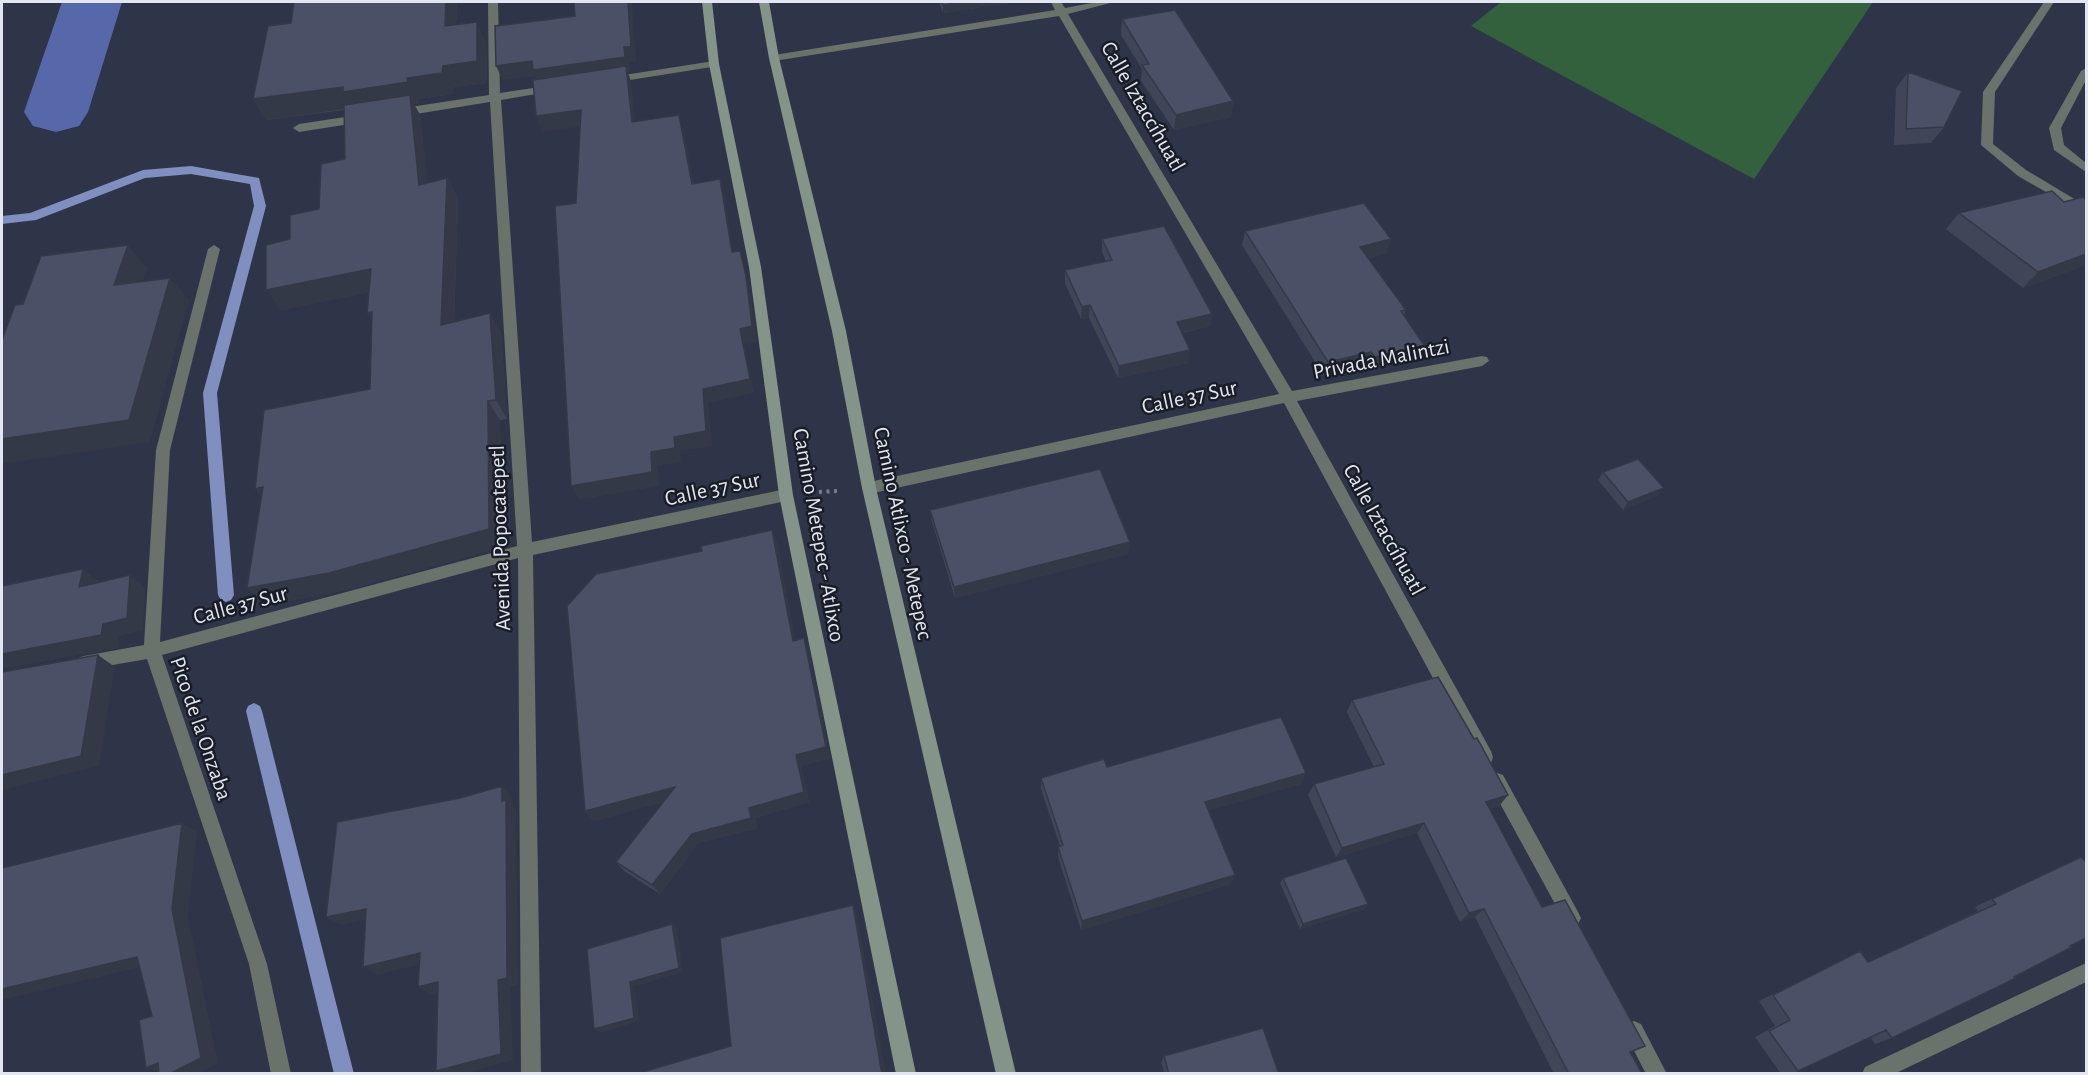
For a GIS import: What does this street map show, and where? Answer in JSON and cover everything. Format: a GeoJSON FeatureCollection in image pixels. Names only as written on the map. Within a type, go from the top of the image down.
{"type":"FeatureCollection","features":[{"type":"Feature","properties":{"kind":"main road","name":"Camino Metepec - Atlixco"},"geometry":{"type":"LineString","coordinates":[[707,2],[714,64],[755,267],[786,495],[906,1074]]}},
{"type":"Feature","properties":{"kind":"main road","name":"Camino Atlixco - Metepec"},"geometry":{"type":"LineString","coordinates":[[764,2],[774,57],[839,331],[869,488],[1006,1074]]}},
{"type":"Feature","properties":{"kind":"street","name":"Avenida Popocatepetl"},"geometry":{"type":"LineString","coordinates":[[493,2],[495,97],[525,550],[531,1074]]}},
{"type":"Feature","properties":{"kind":"street"},"geometry":{"type":"LineString","coordinates":[[774,57],[1059,7],[1109,2]]}},
{"type":"Feature","properties":{"kind":"street"},"geometry":{"type":"LineString","coordinates":[[2049,2],[1989,92],[1987,144],[2022,173],[2086,211]]}},
{"type":"Feature","properties":{"kind":"street","name":"Calle Iztaccíhuatl"},"geometry":{"type":"LineString","coordinates":[[1059,7],[1288,397],[1577,928]]}},
{"type":"Feature","properties":{"kind":"street"},"geometry":{"type":"LineString","coordinates":[[599,82],[714,64]]}},
{"type":"Feature","properties":{"kind":"street"},"geometry":{"type":"LineString","coordinates":[[2086,71],[2055,128],[2058,147],[2086,168]]}},
{"type":"Feature","properties":{"kind":"street"},"geometry":{"type":"LineString","coordinates":[[299,128],[564,87]]}},
{"type":"Feature","properties":{"kind":"street","name":"Pico de la Onzaba"},"geometry":{"type":"LineString","coordinates":[[214,249],[164,450],[152,651],[258,964],[281,1074]]}},
{"type":"Feature","properties":{"kind":"street","name":"Privada Malintzi"},"geometry":{"type":"LineString","coordinates":[[1288,397],[1482,361]]}},
{"type":"Feature","properties":{"kind":"street","name":"Calle 37 Sur"},"geometry":{"type":"LineString","coordinates":[[869,488],[1288,397]]}},
{"type":"Feature","properties":{"kind":"street","name":"Calle 37 Sur"},"geometry":{"type":"LineString","coordinates":[[71,665],[152,651],[525,550],[786,495]]}},
{"type":"Feature","properties":{"kind":"street"},"geometry":{"type":"LineString","coordinates":[[1872,1074],[2086,972]]}},
{"type":"Feature","properties":{"kind":"street"},"geometry":{"type":"LineString","coordinates":[[1628,1022],[1657,1074]]}},
{"type":"Feature","properties":{"kind":"path","name":"Calle 37 Sur"},"geometry":{"type":"LineString","coordinates":[[786,495],[869,488]]}},
{"type":"Feature","properties":{"kind":"green space"},"geometry":{"type":"Polygon","coordinates":[[[1501,2],[1873,2],[1754,179],[1471,26],[1501,2]]]}},
{"type":"Feature","properties":{"kind":"building"},"geometry":{"type":"Polygon","coordinates":[[[294,2],[446,2],[445,26],[477,22],[477,61],[443,66],[442,73],[407,78],[408,82],[343,92],[343,87],[253,99],[268,26],[291,23],[294,2]]]}},
{"type":"Feature","properties":{"kind":"building"},"geometry":{"type":"Polygon","coordinates":[[[574,2],[628,2],[631,47],[624,47],[625,57],[533,70],[532,61],[496,66],[495,26],[575,16],[574,2]]]}},
{"type":"Feature","properties":{"kind":"building"},"geometry":{"type":"Polygon","coordinates":[[[942,2],[962,2],[943,5],[942,2]]]}},
{"type":"Feature","properties":{"kind":"building"},"geometry":{"type":"Polygon","coordinates":[[[1175,10],[1233,101],[1176,115],[1142,65],[1149,64],[1122,19],[1175,10]]]}},
{"type":"Feature","properties":{"kind":"building"},"geometry":{"type":"Polygon","coordinates":[[[626,66],[632,122],[679,115],[692,184],[720,179],[732,252],[740,251],[746,276],[752,326],[740,329],[750,379],[703,389],[706,431],[674,437],[675,448],[651,452],[652,472],[571,486],[555,206],[576,203],[581,110],[536,116],[533,80],[626,66]]]}},
{"type":"Feature","properties":{"kind":"building"},"geometry":{"type":"Polygon","coordinates":[[[1908,72],[1962,91],[1944,127],[1906,129],[1908,72]]]}},
{"type":"Feature","properties":{"kind":"building"},"geometry":{"type":"Polygon","coordinates":[[[410,95],[419,185],[447,178],[441,325],[490,313],[496,400],[488,401],[489,529],[329,573],[247,588],[263,487],[255,489],[264,410],[370,389],[372,312],[367,313],[371,269],[266,290],[266,245],[290,239],[290,215],[319,209],[321,164],[345,159],[344,105],[410,95]]]}},
{"type":"Feature","properties":{"kind":"building"},"geometry":{"type":"Polygon","coordinates":[[[2052,191],[2064,202],[2083,197],[2086,200],[2086,254],[2038,272],[1959,213],[2052,191]]]}},
{"type":"Feature","properties":{"kind":"building"},"geometry":{"type":"Polygon","coordinates":[[[1364,203],[1391,239],[1360,247],[1406,310],[1401,311],[1424,345],[1375,357],[1371,352],[1328,362],[1245,231],[1364,203]]]}},
{"type":"Feature","properties":{"kind":"building"},"geometry":{"type":"Polygon","coordinates":[[[1164,226],[1212,314],[1177,322],[1190,350],[1119,366],[1090,305],[1082,307],[1065,270],[1112,260],[1102,239],[1164,226]]]}},
{"type":"Feature","properties":{"kind":"building"},"geometry":{"type":"Polygon","coordinates":[[[128,245],[114,285],[170,278],[129,420],[2,439],[2,340],[15,305],[23,304],[41,256],[128,245]]]}},
{"type":"Feature","properties":{"kind":"building"},"geometry":{"type":"Polygon","coordinates":[[[1638,459],[1664,488],[1628,502],[1603,472],[1638,459]]]}},
{"type":"Feature","properties":{"kind":"building"},"geometry":{"type":"Polygon","coordinates":[[[1100,469],[1130,542],[954,587],[930,510],[1100,469]]]}},
{"type":"Feature","properties":{"kind":"building"},"geometry":{"type":"Polygon","coordinates":[[[772,530],[793,641],[804,638],[826,747],[796,755],[804,792],[749,808],[751,818],[692,834],[652,885],[616,862],[675,787],[585,811],[567,606],[596,574],[702,551],[701,546],[772,530]]]}},
{"type":"Feature","properties":{"kind":"building"},"geometry":{"type":"Polygon","coordinates":[[[83,569],[79,587],[130,575],[127,618],[103,624],[101,635],[2,654],[2,586],[83,569]]]}},
{"type":"Feature","properties":{"kind":"building"},"geometry":{"type":"Polygon","coordinates":[[[98,655],[81,756],[2,775],[2,672],[98,655]]]}},
{"type":"Feature","properties":{"kind":"building"},"geometry":{"type":"Polygon","coordinates":[[[1438,677],[1474,739],[1477,738],[1508,795],[1486,802],[1542,907],[1565,900],[1645,1046],[1630,1052],[1642,1074],[1569,1074],[1484,909],[1469,913],[1424,823],[1342,848],[1314,784],[1384,764],[1352,700],[1438,677]]]}},
{"type":"Feature","properties":{"kind":"building"},"geometry":{"type":"Polygon","coordinates":[[[1281,717],[1306,773],[1205,802],[1235,875],[1082,921],[1058,847],[1063,845],[1041,778],[1104,759],[1107,767],[1281,717]]]}},
{"type":"Feature","properties":{"kind":"building"},"geometry":{"type":"Polygon","coordinates":[[[502,786],[502,801],[506,800],[507,978],[498,980],[501,1054],[436,1071],[438,982],[418,987],[420,953],[363,967],[366,909],[326,917],[337,822],[460,798],[502,786]]]}},
{"type":"Feature","properties":{"kind":"building"},"geometry":{"type":"Polygon","coordinates":[[[182,823],[172,909],[201,1058],[169,1074],[159,1074],[158,1063],[146,1068],[139,1020],[152,1016],[137,957],[2,989],[2,868],[182,823]]]}},
{"type":"Feature","properties":{"kind":"building"},"geometry":{"type":"Polygon","coordinates":[[[2081,857],[2086,862],[2086,938],[2070,946],[2072,947],[2014,977],[2016,978],[1892,1038],[1886,1030],[1798,1071],[1769,1031],[1790,1020],[1773,995],[1860,951],[1868,962],[1996,904],[1992,899],[2081,857]]]}},
{"type":"Feature","properties":{"kind":"building"},"geometry":{"type":"Polygon","coordinates":[[[1346,858],[1368,904],[1303,924],[1283,878],[1346,858]]]}},
{"type":"Feature","properties":{"kind":"building"},"geometry":{"type":"Polygon","coordinates":[[[853,905],[882,1074],[636,1074],[731,1046],[720,938],[853,905]]]}},
{"type":"Feature","properties":{"kind":"building"},"geometry":{"type":"Polygon","coordinates":[[[672,924],[679,968],[630,982],[634,1018],[594,1029],[587,949],[672,924]]]}},
{"type":"Feature","properties":{"kind":"building"},"geometry":{"type":"Polygon","coordinates":[[[1263,1028],[1279,1074],[1169,1074],[1164,1056],[1263,1028]]]}},
{"type":"Feature","properties":{"kind":"waterway"},"geometry":{"type":"LineString","coordinates":[[56,112],[92,2]]}},
{"type":"Feature","properties":{"kind":"waterway"},"geometry":{"type":"LineString","coordinates":[[2,220],[32,217],[143,174],[191,170],[255,181],[260,206],[210,393],[226,595]]}},
{"type":"Feature","properties":{"kind":"waterway"},"geometry":{"type":"LineString","coordinates":[[254,711],[344,1074]]}}]}
